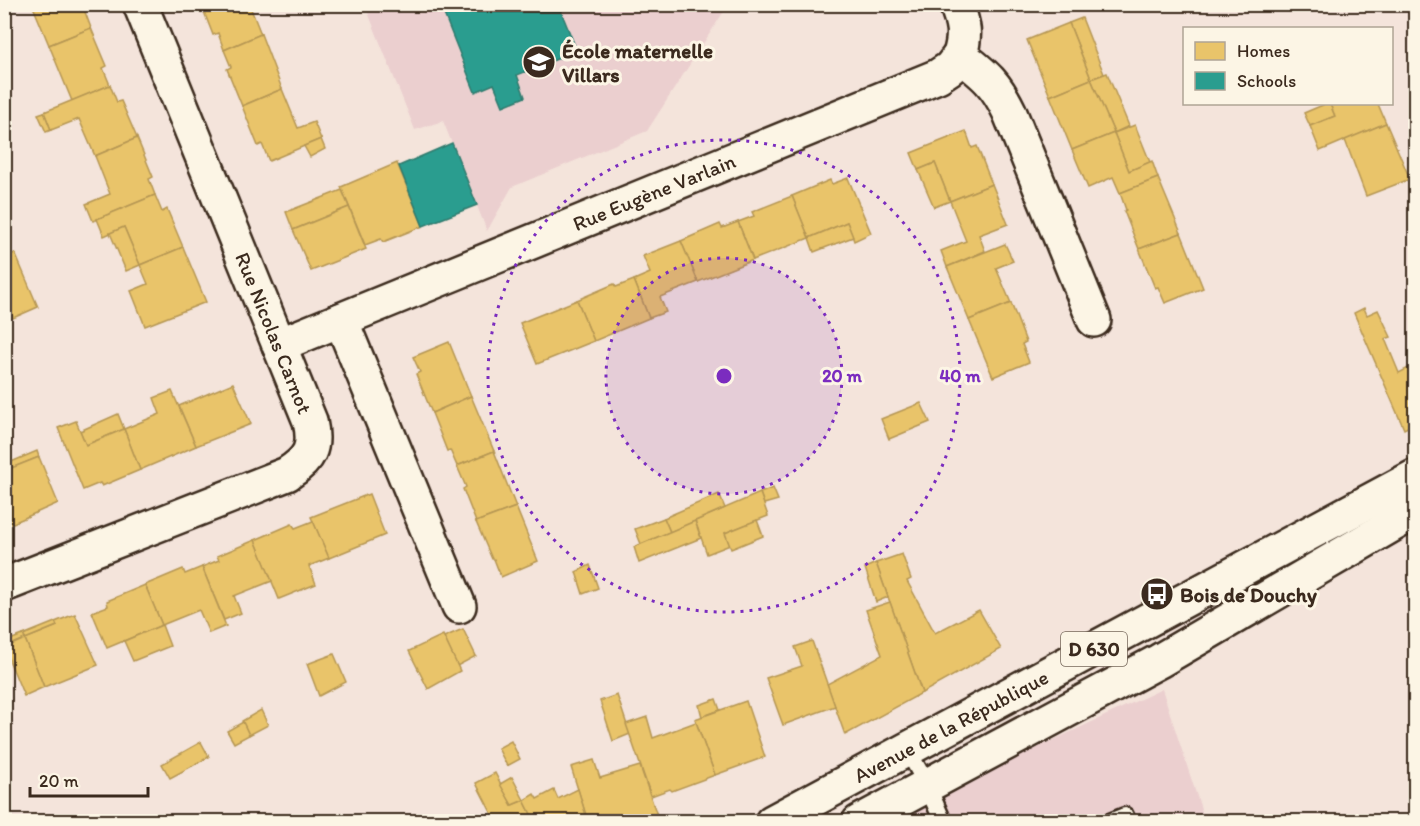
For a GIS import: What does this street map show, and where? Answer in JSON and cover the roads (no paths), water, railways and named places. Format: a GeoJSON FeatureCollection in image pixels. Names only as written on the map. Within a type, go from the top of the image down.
{"type":"FeatureCollection","features":[{"type":"Feature","properties":{"kind":"street","name":"Rue Nicolas Carnot"},"geometry":{"type":"LineString","coordinates":[[4,585],[287,474],[308,457],[311,445],[310,421],[140,4]]}},
{"type":"Feature","properties":{"kind":"street"},"geometry":{"type":"LineString","coordinates":[[956,4],[964,29],[964,42],[960,56],[988,77],[1009,111],[1094,320]]}},
{"type":"Feature","properties":{"kind":"street","name":"Rue Eugène Varlain"},"geometry":{"type":"LineString","coordinates":[[279,345],[938,76],[950,68],[960,56]]}},
{"type":"Feature","properties":{"kind":"street"},"geometry":{"type":"LineString","coordinates":[[341,320],[459,606]]}},
{"type":"Feature","properties":{"kind":"street","name":"Avenue de la République"},"geometry":{"type":"LineString","coordinates":[[772,822],[1416,476]]}},
{"type":"Feature","properties":{"kind":"street","name":"Avenue de la République"},"geometry":{"type":"LineString","coordinates":[[859,822],[1159,661],[1416,510]]}},
{"type":"Feature","properties":{"kind":"lane"},"geometry":{"type":"LineString","coordinates":[[907,749],[927,785],[943,822]]}},
{"type":"Feature","properties":{"kind":"lane"},"geometry":{"type":"LineString","coordinates":[[1110,822],[1125,816],[1126,822]]}},
{"type":"Feature","properties":{"kind":"place","name":"École maternelle Villars"},"geometry":{"type":"Point","coordinates":[539,62]}},
{"type":"Feature","properties":{"kind":"place","name":"Bois de Douchy"},"geometry":{"type":"Point","coordinates":[1157,594]}}]}
